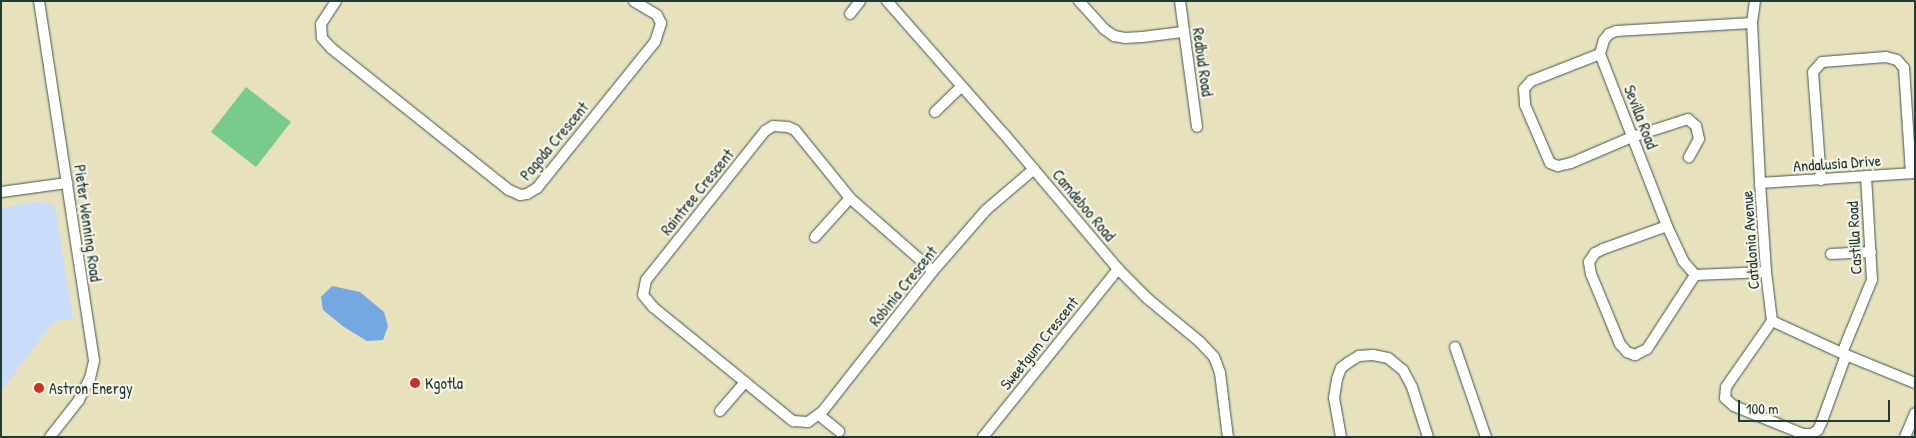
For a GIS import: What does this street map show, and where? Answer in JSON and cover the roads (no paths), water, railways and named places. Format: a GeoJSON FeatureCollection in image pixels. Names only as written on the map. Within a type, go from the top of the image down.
{"type":"FeatureCollection","features":[{"type":"Feature","properties":{"kind":"street","name":"Pieter Wenning Road"},"geometry":{"type":"LineString","coordinates":[[39,1],[94,361],[90,378],[80,400],[50,437]]}},
{"type":"Feature","properties":{"kind":"street","name":"Pagoda Crescent"},"geometry":{"type":"LineString","coordinates":[[336,1],[321,24],[322,38],[331,48],[509,190],[520,194],[528,194],[537,188],[655,42],[661,23],[657,14],[634,1]]}},
{"type":"Feature","properties":{"kind":"street"},"geometry":{"type":"LineString","coordinates":[[850,14],[860,1]]}},
{"type":"Feature","properties":{"kind":"street","name":"Camdeboo Road"},"geometry":{"type":"LineString","coordinates":[[887,1],[1034,169],[1118,269],[1148,299],[1200,342],[1214,357],[1220,373],[1228,437]]}},
{"type":"Feature","properties":{"kind":"street"},"geometry":{"type":"LineString","coordinates":[[1079,1],[1104,29],[1114,36],[1142,38],[1183,32]]}},
{"type":"Feature","properties":{"kind":"street","name":"Redbud Road"},"geometry":{"type":"LineString","coordinates":[[1180,1],[1197,127]]}},
{"type":"Feature","properties":{"kind":"street","name":"Catalonia Avenue"},"geometry":{"type":"LineString","coordinates":[[1754,1],[1752,23],[1760,183],[1766,272],[1772,321]]}},
{"type":"Feature","properties":{"kind":"street"},"geometry":{"type":"LineString","coordinates":[[1689,157],[1699,139],[1696,126],[1691,119],[1685,119],[1632,137],[1571,163],[1554,165],[1548,159],[1525,105],[1523,93],[1526,84],[1600,54],[1604,40],[1609,34],[1616,31],[1752,23]]}},
{"type":"Feature","properties":{"kind":"street","name":"Sevilla Road"},"geometry":{"type":"LineString","coordinates":[[1600,54],[1667,226],[1683,261],[1695,275]]}},
{"type":"Feature","properties":{"kind":"street"},"geometry":{"type":"LineString","coordinates":[[1821,180],[1813,72],[1822,62],[1886,57],[1897,60],[1904,68],[1913,173]]}},
{"type":"Feature","properties":{"kind":"street"},"geometry":{"type":"LineString","coordinates":[[935,112],[962,86]]}},
{"type":"Feature","properties":{"kind":"street","name":"Raintree Crescent"},"geometry":{"type":"LineString","coordinates":[[800,423],[793,421],[647,302],[643,294],[646,280],[765,131],[773,126],[788,127],[795,130],[850,198],[933,271]]}},
{"type":"Feature","properties":{"kind":"street","name":"Robinia Crescent"},"geometry":{"type":"LineString","coordinates":[[800,423],[808,422],[819,415],[933,271],[986,210],[1034,169]]}},
{"type":"Feature","properties":{"kind":"street","name":"Andalusia Drive"},"geometry":{"type":"LineString","coordinates":[[1760,183],[1913,173]]}},
{"type":"Feature","properties":{"kind":"street","name":"Castilla Road"},"geometry":{"type":"LineString","coordinates":[[1772,321],[1726,387],[1725,398],[1734,406],[1803,434],[1812,434],[1818,430],[1822,421],[1844,354],[1870,286],[1872,270],[1866,176]]}},
{"type":"Feature","properties":{"kind":"street"},"geometry":{"type":"LineString","coordinates":[[1,192],[67,183]]}},
{"type":"Feature","properties":{"kind":"street"},"geometry":{"type":"LineString","coordinates":[[815,237],[850,198]]}},
{"type":"Feature","properties":{"kind":"street"},"geometry":{"type":"LineString","coordinates":[[1667,226],[1602,249],[1595,254],[1590,262],[1592,274],[1609,318],[1620,344],[1627,352],[1635,355],[1647,349],[1695,275],[1766,272]]}},
{"type":"Feature","properties":{"kind":"street"},"geometry":{"type":"LineString","coordinates":[[1831,254],[1871,252]]}},
{"type":"Feature","properties":{"kind":"street","name":"Sweetgum Crescent"},"geometry":{"type":"LineString","coordinates":[[983,437],[1118,269]]}},
{"type":"Feature","properties":{"kind":"street"},"geometry":{"type":"LineString","coordinates":[[1772,321],[1844,354],[1915,383]]}},
{"type":"Feature","properties":{"kind":"street"},"geometry":{"type":"LineString","coordinates":[[1455,347],[1486,437]]}},
{"type":"Feature","properties":{"kind":"street"},"geometry":{"type":"LineString","coordinates":[[1341,437],[1334,398],[1341,368],[1359,356],[1373,355],[1388,358],[1403,370],[1412,387],[1428,437]]}},
{"type":"Feature","properties":{"kind":"street"},"geometry":{"type":"LineString","coordinates":[[720,411],[745,382]]}},
{"type":"Feature","properties":{"kind":"street"},"geometry":{"type":"LineString","coordinates":[[1905,437],[1915,413]]}},
{"type":"Feature","properties":{"kind":"street"},"geometry":{"type":"LineString","coordinates":[[819,415],[839,431]]}},
{"type":"Feature","properties":{"kind":"water"},"geometry":{"type":"Polygon","coordinates":[[[332,286],[360,292],[384,312],[388,326],[383,340],[367,341],[344,327],[323,310],[321,297],[332,286]]]}},
{"type":"Feature","properties":{"kind":"place","name":"Kgotla"},"geometry":{"type":"Point","coordinates":[415,383]}},
{"type":"Feature","properties":{"kind":"place","name":"Astron Energy"},"geometry":{"type":"Point","coordinates":[39,388]}}]}
